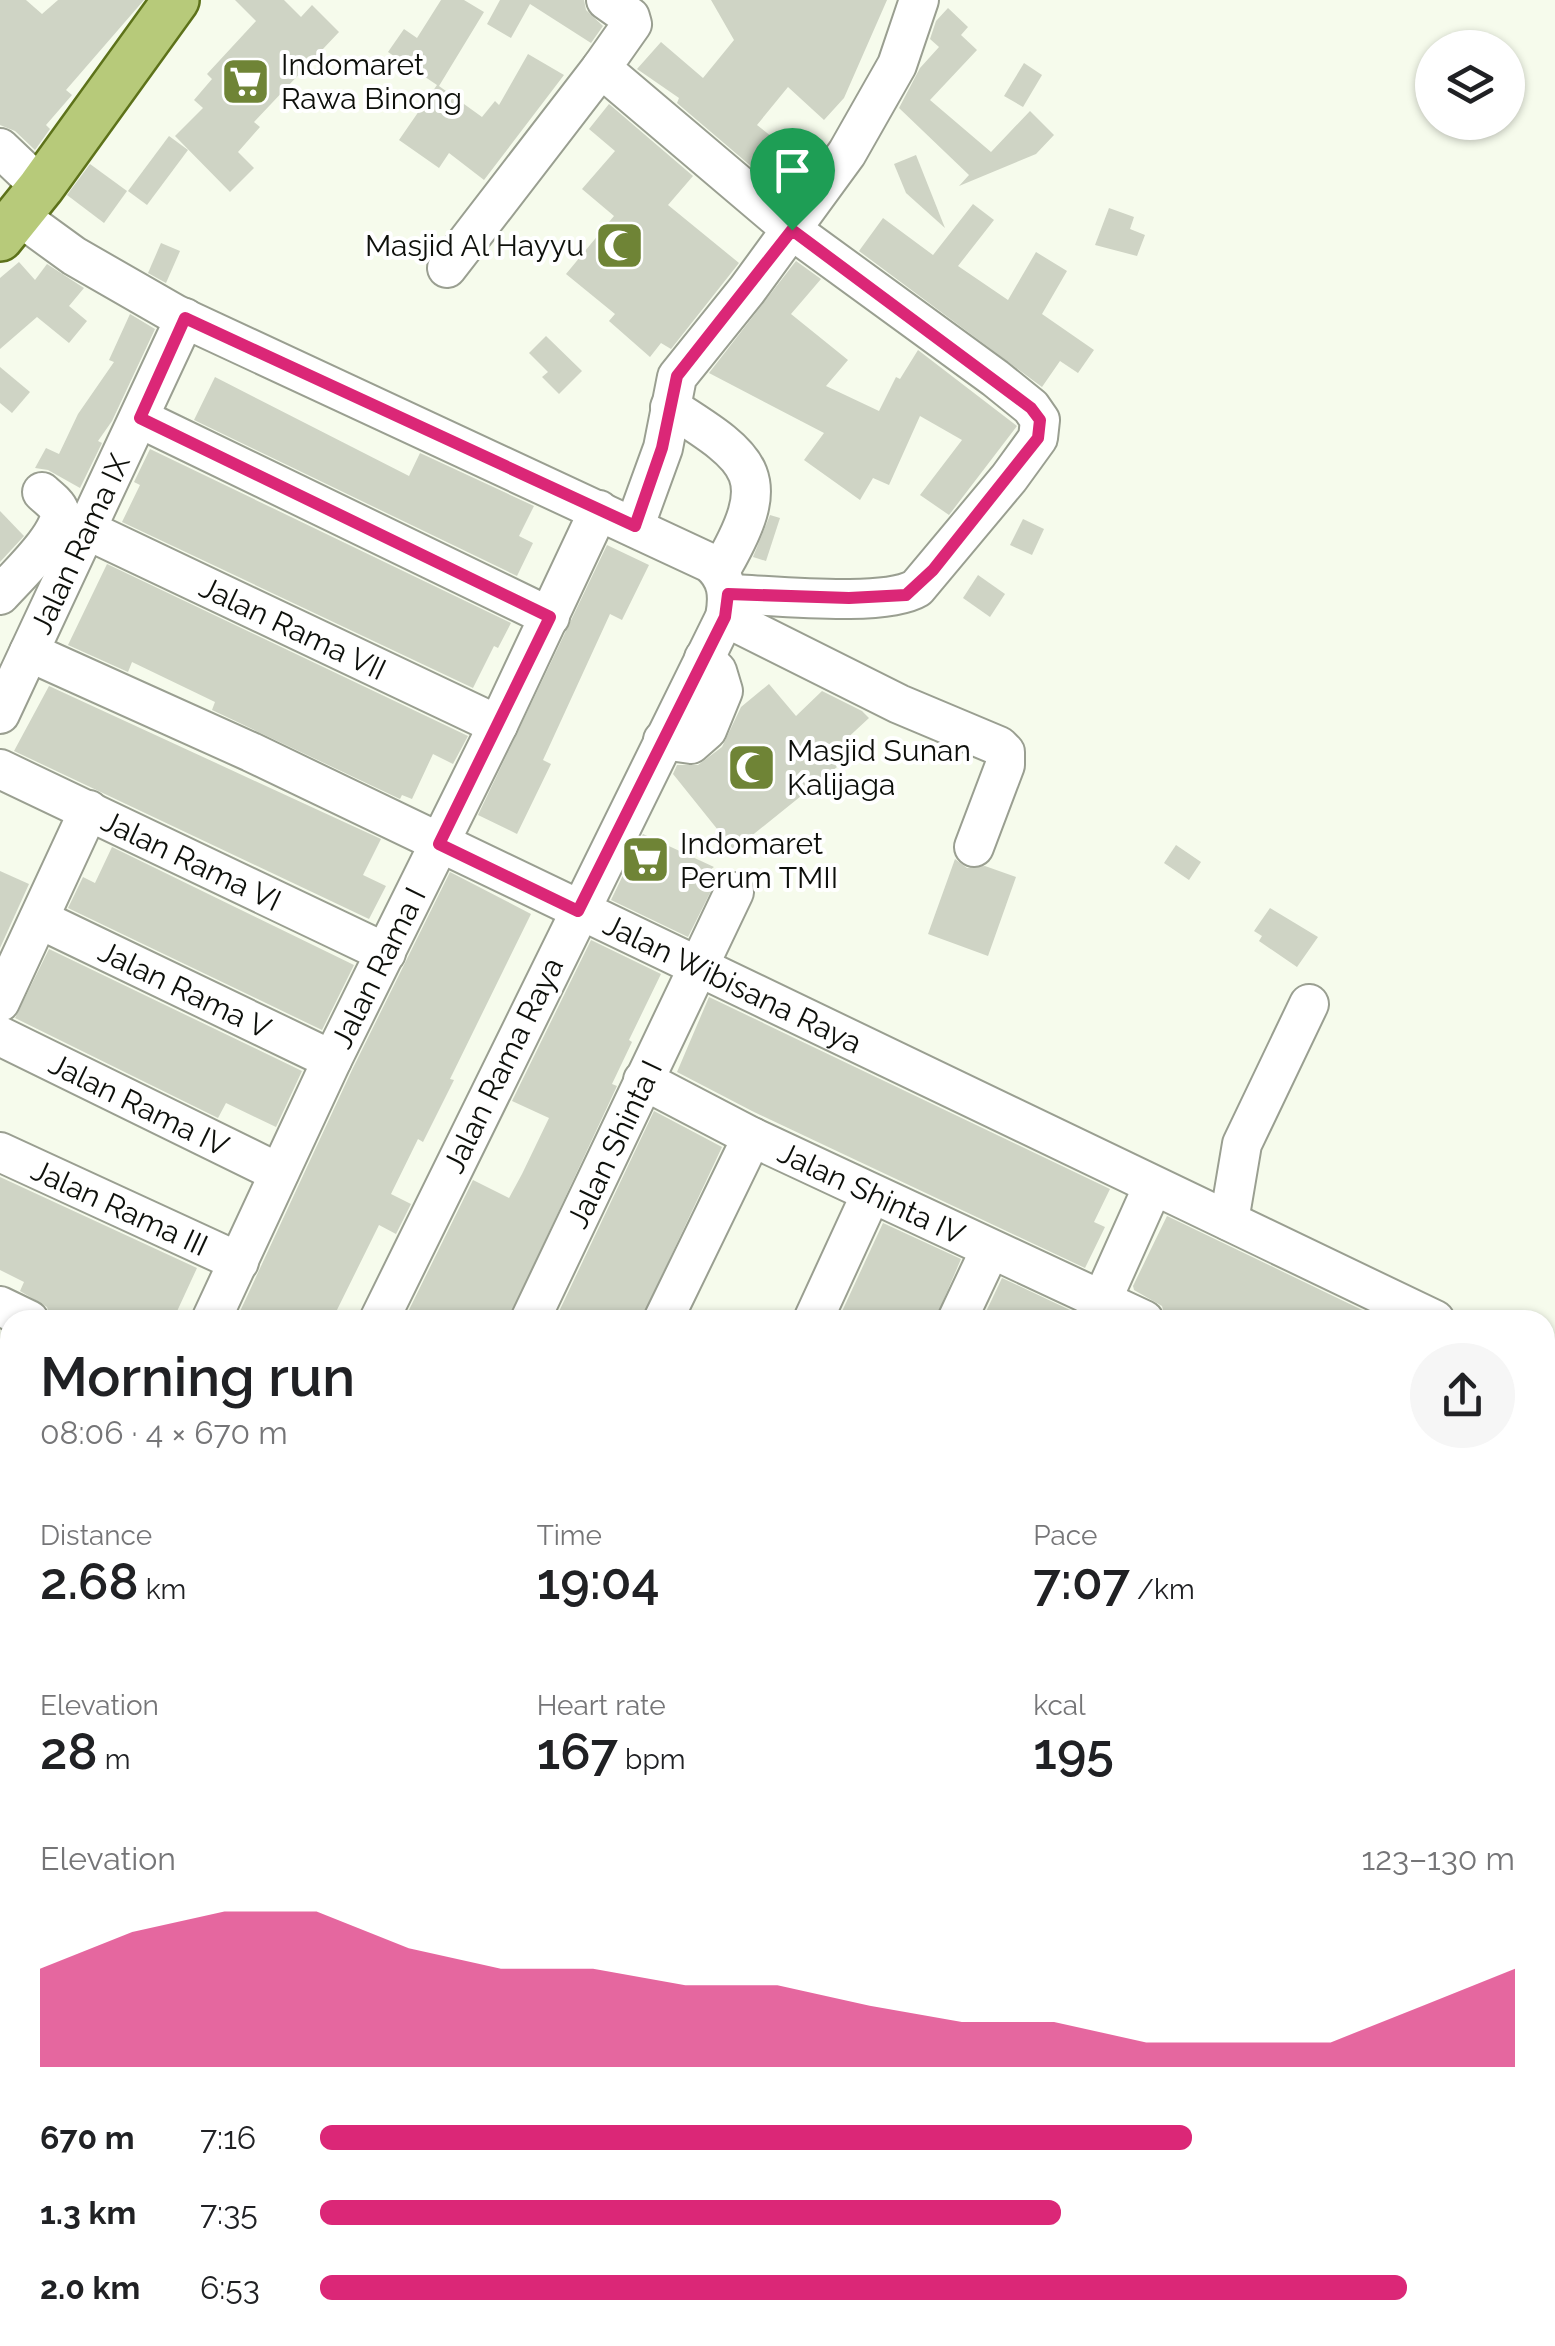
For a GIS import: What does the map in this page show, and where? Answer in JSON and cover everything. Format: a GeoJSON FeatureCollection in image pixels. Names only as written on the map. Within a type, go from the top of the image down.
{"type":"FeatureCollection","features":[{"type":"Feature","properties":{"kind":"main road"},"geometry":{"type":"LineString","coordinates":[[20,213],[176,0]]}},
{"type":"Feature","properties":{"kind":"street"},"geometry":{"type":"LineString","coordinates":[[447,268],[632,24],[630,18],[606,0]]}},
{"type":"Feature","properties":{"kind":"street"},"geometry":{"type":"LineString","coordinates":[[635,526],[662,448],[677,376],[847,153],[901,56],[919,0]]}},
{"type":"Feature","properties":{"kind":"street"},"geometry":{"type":"LineString","coordinates":[[601,68],[792,230],[1031,408],[1040,420],[1038,438],[933,570],[906,595],[849,598],[724,594]]}},
{"type":"Feature","properties":{"kind":"street"},"geometry":{"type":"LineString","coordinates":[[0,148],[20,213],[106,276],[185,318],[710,563],[724,594],[898,704],[999,746],[1005,752],[1005,765],[974,847]]}},
{"type":"Feature","properties":{"kind":"street","name":"Jalan Rama IX"},"geometry":{"type":"LineString","coordinates":[[0,714],[185,318]]}},
{"type":"Feature","properties":{"kind":"street","name":"Jalan Rama Raya"},"geometry":{"type":"LineString","coordinates":[[384,1310],[704,658],[752,508],[746,470],[724,441],[670,408]]}},
{"type":"Feature","properties":{"kind":"street"},"geometry":{"type":"LineString","coordinates":[[140,418],[550,617]]}},
{"type":"Feature","properties":{"kind":"street"},"geometry":{"type":"LineString","coordinates":[[0,594],[52,536],[60,520],[59,508],[42,492]]}},
{"type":"Feature","properties":{"kind":"street","name":"Jalan Rama I"},"geometry":{"type":"LineString","coordinates":[[216,1310],[332,1060],[600,510]]}},
{"type":"Feature","properties":{"kind":"street","name":"Jalan Rama VII"},"geometry":{"type":"LineString","coordinates":[[87,530],[498,725]]}},
{"type":"Feature","properties":{"kind":"street","name":"Jalan Wibisana Raya"},"geometry":{"type":"LineString","coordinates":[[29,652],[251,752],[1414,1310]]}},
{"type":"Feature","properties":{"kind":"street","name":"Jalan Rama VI"},"geometry":{"type":"LineString","coordinates":[[0,768],[386,953]]}},
{"type":"Feature","properties":{"kind":"street"},"geometry":{"type":"LineString","coordinates":[[0,1002],[89,810]]}},
{"type":"Feature","properties":{"kind":"street","name":"Jalan Shinta I"},"geometry":{"type":"LineString","coordinates":[[535,1310],[734,892]]}},
{"type":"Feature","properties":{"kind":"street","name":"Jalan Rama V"},"geometry":{"type":"LineString","coordinates":[[39,919],[332,1060]]}},
{"type":"Feature","properties":{"kind":"street"},"geometry":{"type":"LineString","coordinates":[[1229,1221],[1242,1144],[1308,1004]]}},
{"type":"Feature","properties":{"kind":"street","name":"Jalan Rama IV"},"geometry":{"type":"LineString","coordinates":[[0,1036],[280,1173]]}},
{"type":"Feature","properties":{"kind":"street","name":"Jalan Shinta IV"},"geometry":{"type":"LineString","coordinates":[[643,1080],[752,1137],[990,1250],[1097,1310]]}},
{"type":"Feature","properties":{"kind":"street"},"geometry":{"type":"LineString","coordinates":[[668,1310],[752,1137]]}},
{"type":"Feature","properties":{"kind":"street","name":"Jalan Rama III"},"geometry":{"type":"LineString","coordinates":[[0,1152],[239,1262]]}},
{"type":"Feature","properties":{"kind":"street"},"geometry":{"type":"LineString","coordinates":[[1097,1310],[1153,1186]]}},
{"type":"Feature","properties":{"kind":"street"},"geometry":{"type":"LineString","coordinates":[[817,1310],[872,1194]]}},
{"type":"Feature","properties":{"kind":"street"},"geometry":{"type":"LineString","coordinates":[[962,1310],[990,1250]]}},
{"type":"Feature","properties":{"kind":"building"},"geometry":{"type":"Polygon","coordinates":[[[0,0],[26,0],[42,14],[58,0],[144,0],[66,90],[72,95],[46,125],[50,129],[35,150],[15,131],[0,125],[0,0]]]}},
{"type":"Feature","properties":{"kind":"building"},"geometry":{"type":"Polygon","coordinates":[[[235,0],[284,0],[301,17],[312,5],[339,32],[254,122],[260,127],[238,152],[254,168],[230,192],[175,136],[203,108],[194,100],[212,79],[207,74],[256,21],[235,0]]]}},
{"type":"Feature","properties":{"kind":"building"},"geometry":{"type":"Polygon","coordinates":[[[441,0],[464,0],[484,12],[439,86],[482,117],[495,101],[499,105],[528,54],[564,75],[484,180],[449,153],[439,168],[399,140],[437,85],[388,52],[404,29],[417,38],[441,0]]]}},
{"type":"Feature","properties":{"kind":"building"},"geometry":{"type":"Polygon","coordinates":[[[500,0],[584,0],[586,10],[603,26],[591,43],[530,4],[511,38],[487,24],[500,0]]]}},
{"type":"Feature","properties":{"kind":"building"},"geometry":{"type":"Polygon","coordinates":[[[711,0],[887,0],[844,98],[824,120],[788,87],[757,125],[776,140],[771,145],[809,164],[787,197],[677,103],[679,98],[637,69],[661,42],[703,78],[734,40],[711,0]]]}},
{"type":"Feature","properties":{"kind":"building"},"geometry":{"type":"Polygon","coordinates":[[[948,8],[968,27],[961,35],[977,50],[930,100],[991,152],[1030,111],[1054,135],[1036,154],[959,186],[969,175],[899,108],[920,68],[939,47],[930,39],[936,21],[948,8]]]}},
{"type":"Feature","properties":{"kind":"building"},"geometry":{"type":"Polygon","coordinates":[[[1024,63],[1042,75],[1023,107],[1004,96],[1024,63]]]}},
{"type":"Feature","properties":{"kind":"building"},"geometry":{"type":"Polygon","coordinates":[[[609,104],[693,176],[668,205],[739,263],[671,349],[661,343],[650,357],[609,321],[615,314],[566,274],[614,216],[582,189],[615,151],[589,129],[609,104]]]}},
{"type":"Feature","properties":{"kind":"building"},"geometry":{"type":"Polygon","coordinates":[[[169,136],[188,150],[147,205],[128,191],[169,136]]]}},
{"type":"Feature","properties":{"kind":"building"},"geometry":{"type":"Polygon","coordinates":[[[916,155],[945,228],[906,193],[894,164],[916,155]]]}},
{"type":"Feature","properties":{"kind":"building"},"geometry":{"type":"Polygon","coordinates":[[[90,164],[127,191],[104,223],[67,195],[90,164]]]}},
{"type":"Feature","properties":{"kind":"building"},"geometry":{"type":"Polygon","coordinates":[[[973,204],[994,220],[958,266],[1008,300],[1036,252],[1067,271],[1042,314],[1094,350],[1078,373],[1060,361],[1042,387],[859,251],[883,218],[933,255],[973,204]]]}},
{"type":"Feature","properties":{"kind":"building"},"geometry":{"type":"Polygon","coordinates":[[[1109,208],[1134,217],[1130,229],[1145,235],[1137,256],[1095,245],[1109,208]]]}},
{"type":"Feature","properties":{"kind":"building"},"geometry":{"type":"Polygon","coordinates":[[[161,243],[180,251],[166,283],[148,273],[161,243]]]}},
{"type":"Feature","properties":{"kind":"building"},"geometry":{"type":"Polygon","coordinates":[[[796,261],[821,279],[791,314],[848,360],[826,386],[879,411],[896,377],[900,379],[918,350],[1017,426],[949,515],[920,495],[962,440],[920,416],[889,485],[873,478],[860,500],[804,460],[824,433],[709,373],[796,261]]]}},
{"type":"Feature","properties":{"kind":"building"},"geometry":{"type":"Polygon","coordinates":[[[19,262],[35,280],[47,264],[84,288],[69,306],[87,321],[69,343],[37,317],[0,349],[0,278],[19,262]]]}},
{"type":"Feature","properties":{"kind":"building"},"geometry":{"type":"Polygon","coordinates":[[[130,314],[155,329],[112,421],[98,441],[102,443],[80,488],[48,470],[35,468],[46,448],[59,454],[78,414],[114,362],[109,360],[130,314]]]}},
{"type":"Feature","properties":{"kind":"building"},"geometry":{"type":"Polygon","coordinates":[[[546,336],[582,371],[559,394],[542,377],[548,372],[529,353],[546,336]]]}},
{"type":"Feature","properties":{"kind":"building"},"geometry":{"type":"Polygon","coordinates":[[[0,367],[30,392],[12,413],[0,403],[0,367]]]}},
{"type":"Feature","properties":{"kind":"building"},"geometry":{"type":"Polygon","coordinates":[[[215,377],[409,476],[420,453],[534,506],[519,536],[533,543],[517,576],[194,420],[215,377]]]}},
{"type":"Feature","properties":{"kind":"building"},"geometry":{"type":"Polygon","coordinates":[[[150,449],[511,623],[498,648],[494,646],[473,688],[122,522],[140,485],[134,482],[150,449]]]}},
{"type":"Feature","properties":{"kind":"building"},"geometry":{"type":"Polygon","coordinates":[[[0,511],[24,536],[0,562],[0,511]]]}},
{"type":"Feature","properties":{"kind":"building"},"geometry":{"type":"Polygon","coordinates":[[[770,515],[780,518],[766,561],[753,557],[770,515]]]}},
{"type":"Feature","properties":{"kind":"building"},"geometry":{"type":"Polygon","coordinates":[[[1023,519],[1044,529],[1032,555],[1010,545],[1023,519]]]}},
{"type":"Feature","properties":{"kind":"building"},"geometry":{"type":"Polygon","coordinates":[[[607,545],[649,565],[622,620],[610,614],[543,760],[551,764],[517,834],[478,815],[607,545]]]}},
{"type":"Feature","properties":{"kind":"building"},"geometry":{"type":"Polygon","coordinates":[[[107,564],[468,736],[453,764],[433,754],[412,799],[402,795],[400,799],[212,710],[215,702],[132,662],[128,672],[68,645],[107,564]]]}},
{"type":"Feature","properties":{"kind":"building"},"geometry":{"type":"Polygon","coordinates":[[[978,575],[1005,594],[990,617],[963,598],[978,575]]]}},
{"type":"Feature","properties":{"kind":"building","name":"Masjid Sunan Kalijaga"},"geometry":{"type":"Polygon","coordinates":[[[769,684],[796,716],[822,691],[869,718],[828,756],[837,767],[734,850],[673,774],[677,765],[698,765],[722,747],[741,707],[769,684]]]}},
{"type":"Feature","properties":{"kind":"building"},"geometry":{"type":"Polygon","coordinates":[[[49,686],[381,839],[363,875],[386,886],[369,919],[14,751],[49,686]]]}},
{"type":"Feature","properties":{"kind":"building"},"geometry":{"type":"Polygon","coordinates":[[[643,834],[714,867],[707,872],[718,877],[688,937],[611,900],[643,834]]]}},
{"type":"Feature","properties":{"kind":"building"},"geometry":{"type":"Polygon","coordinates":[[[1176,845],[1201,862],[1189,880],[1164,863],[1176,845]]]}},
{"type":"Feature","properties":{"kind":"building"},"geometry":{"type":"Polygon","coordinates":[[[112,847],[354,965],[322,1030],[68,908],[83,877],[95,883],[112,847]]]}},
{"type":"Feature","properties":{"kind":"building"},"geometry":{"type":"Polygon","coordinates":[[[955,859],[967,868],[985,866],[1016,877],[988,956],[928,934],[955,859]]]}},
{"type":"Feature","properties":{"kind":"building"},"geometry":{"type":"Polygon","coordinates":[[[0,871],[29,884],[0,948],[0,871]]]}},
{"type":"Feature","properties":{"kind":"building"},"geometry":{"type":"Polygon","coordinates":[[[450,872],[531,914],[423,1142],[418,1139],[391,1194],[411,1204],[396,1234],[379,1225],[337,1310],[241,1310],[352,1070],[450,872]]]}},
{"type":"Feature","properties":{"kind":"building"},"geometry":{"type":"Polygon","coordinates":[[[1270,908],[1318,937],[1297,967],[1259,941],[1262,936],[1254,931],[1270,908]]]}},
{"type":"Feature","properties":{"kind":"building"},"geometry":{"type":"Polygon","coordinates":[[[591,940],[661,974],[629,1040],[632,1042],[612,1084],[617,1086],[513,1310],[409,1310],[473,1180],[509,1198],[522,1174],[549,1118],[512,1101],[591,940]]]}},
{"type":"Feature","properties":{"kind":"building"},"geometry":{"type":"Polygon","coordinates":[[[49,949],[302,1071],[276,1127],[226,1103],[218,1118],[15,1018],[49,949]]]}},
{"type":"Feature","properties":{"kind":"building"},"geometry":{"type":"Polygon","coordinates":[[[709,997],[1110,1189],[1094,1222],[1105,1227],[1085,1268],[677,1072],[709,997]]]}},
{"type":"Feature","properties":{"kind":"building"},"geometry":{"type":"Polygon","coordinates":[[[654,1111],[722,1147],[646,1310],[560,1310],[654,1111]]]}},
{"type":"Feature","properties":{"kind":"building"},"geometry":{"type":"Polygon","coordinates":[[[0,1177],[197,1268],[178,1310],[48,1310],[20,1291],[24,1282],[0,1270],[0,1177]]]}},
{"type":"Feature","properties":{"kind":"building"},"geometry":{"type":"Polygon","coordinates":[[[1167,1216],[1362,1310],[1163,1310],[1133,1286],[1167,1216]]]}},
{"type":"Feature","properties":{"kind":"building"},"geometry":{"type":"Polygon","coordinates":[[[883,1223],[961,1259],[939,1310],[843,1310],[883,1223]]]}},
{"type":"Feature","properties":{"kind":"building"},"geometry":{"type":"Polygon","coordinates":[[[1002,1278],[1070,1310],[987,1310],[1002,1278]]]}},
{"type":"Feature","properties":{"kind":"place","name":"Indomaret Rawa Binong"},"geometry":{"type":"Point","coordinates":[246,81]}},
{"type":"Feature","properties":{"kind":"place","name":"Masjid Al Hayyu"},"geometry":{"type":"Point","coordinates":[619,245]}},
{"type":"Feature","properties":{"kind":"place","name":"Masjid Sunan Kalijaga"},"geometry":{"type":"Point","coordinates":[752,767]}},
{"type":"Feature","properties":{"kind":"place","name":"Indomaret Perum TMII"},"geometry":{"type":"Point","coordinates":[645,860]}},
{"type":"Feature","properties":{"kind":"route"},"geometry":{"type":"LineString","coordinates":[[792,230],[1031,408],[1040,420],[1038,438],[933,570],[906,595],[849,598],[728,594],[725,617],[578,911],[439,844],[550,617],[140,418],[185,318],[635,526],[662,448],[677,376],[792,230]]}}]}
